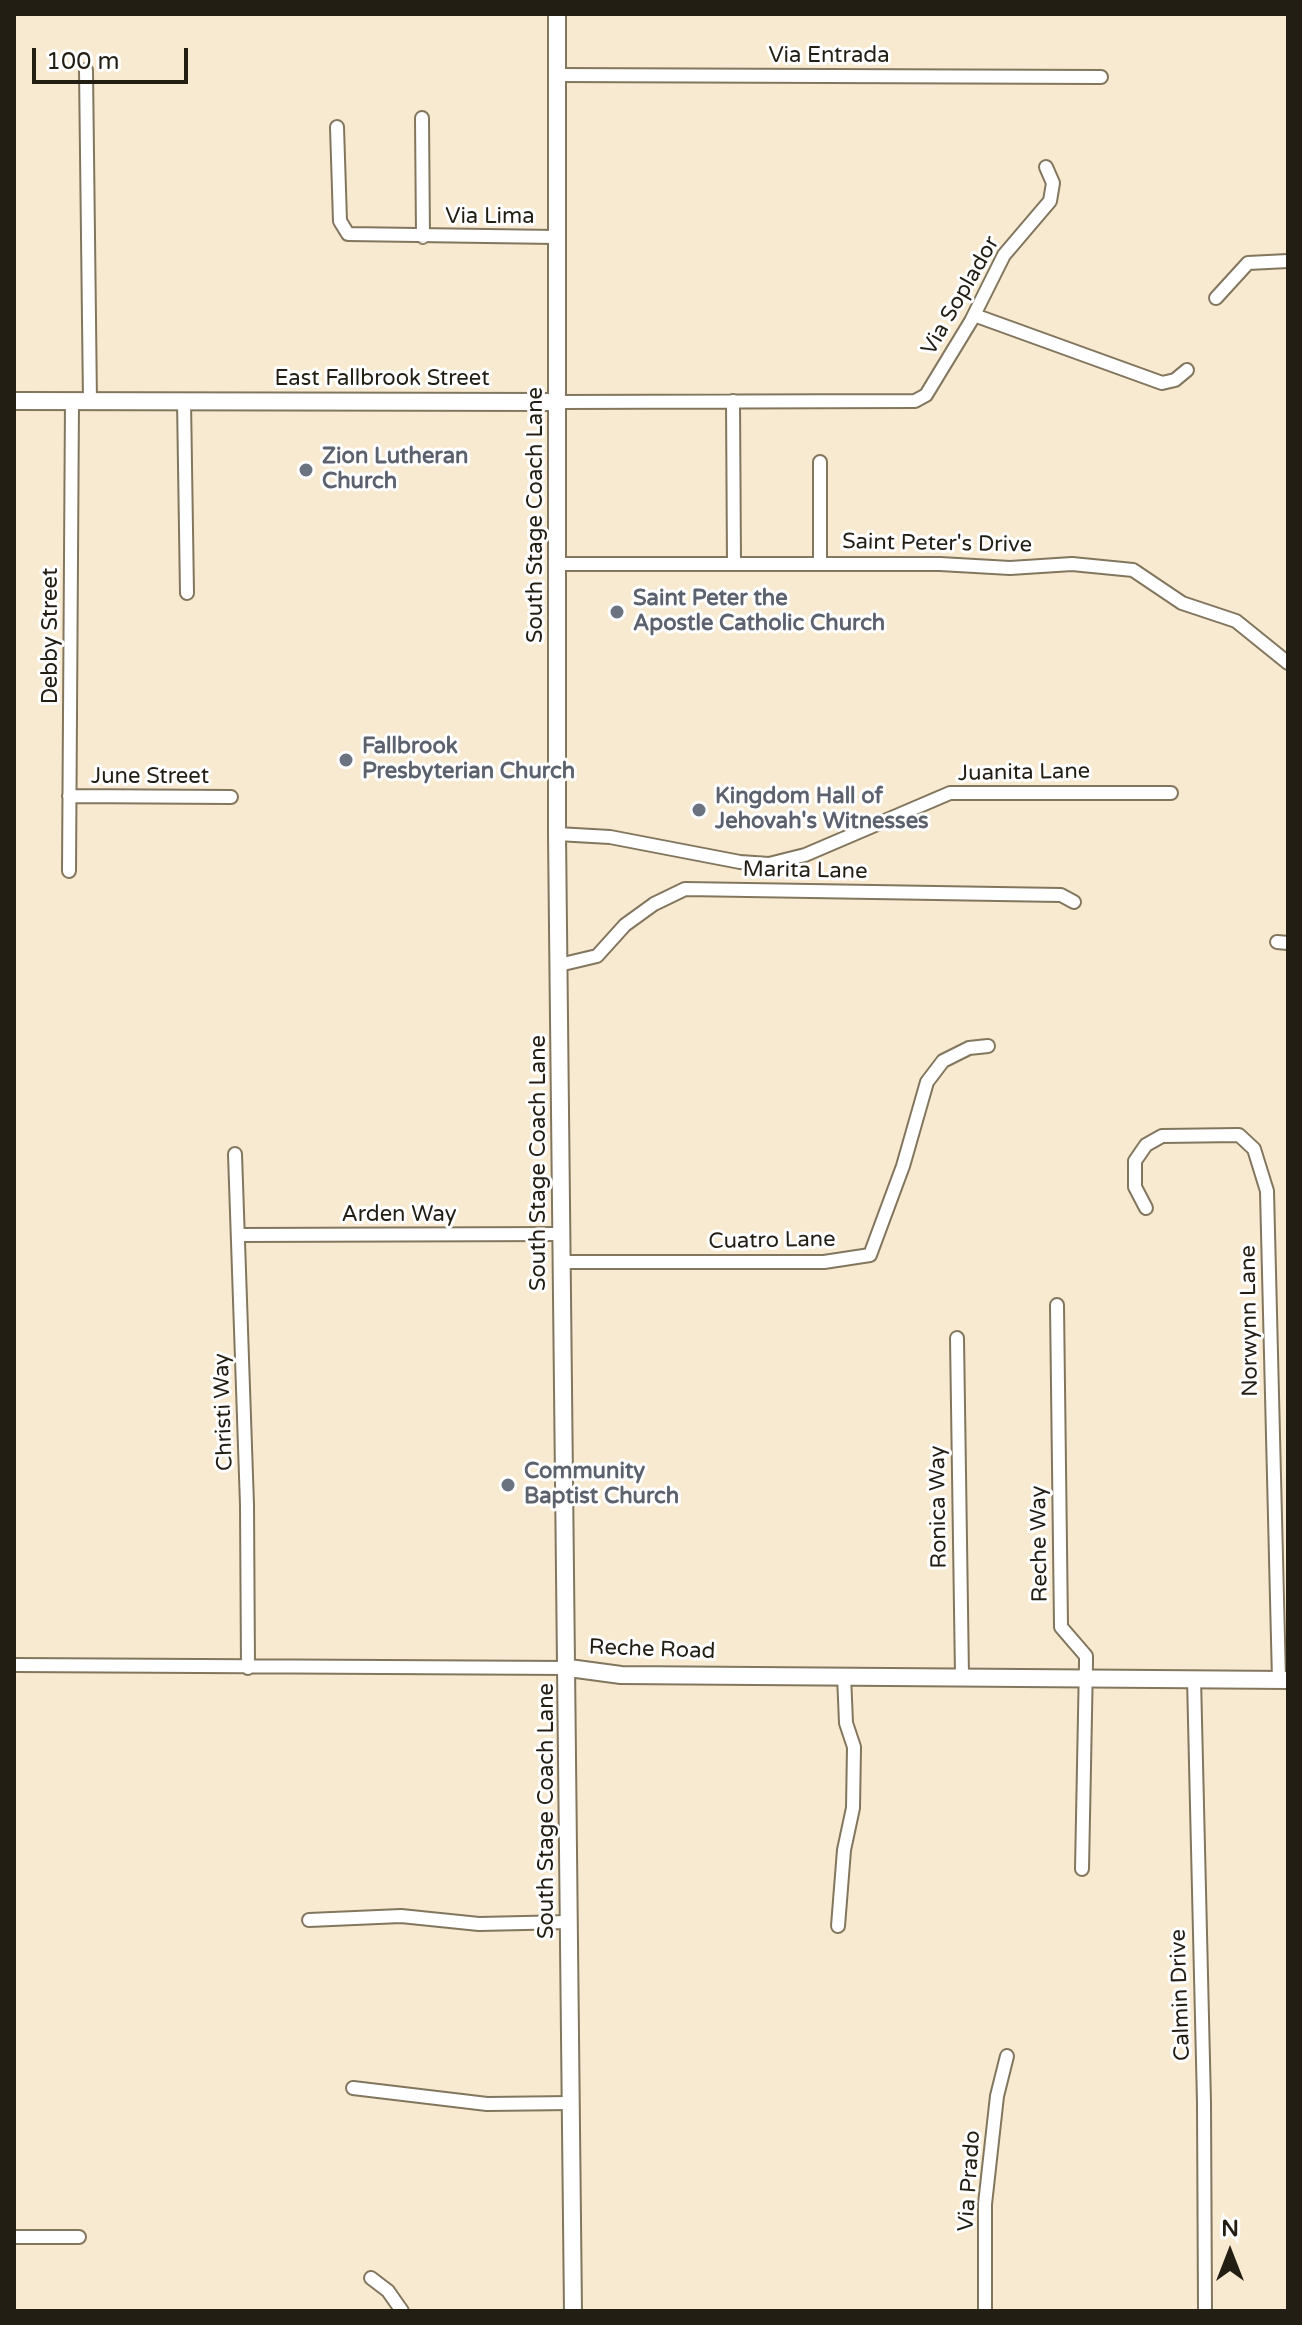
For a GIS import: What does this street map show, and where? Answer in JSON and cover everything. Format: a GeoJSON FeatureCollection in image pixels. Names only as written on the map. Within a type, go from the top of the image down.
{"type":"FeatureCollection","features":[{"type":"Feature","properties":{"kind":"main road","name":"South Stage Coach Lane"},"geometry":{"type":"LineString","coordinates":[[557,14],[557,834],[569,1668],[573,2311]]}},
{"type":"Feature","properties":{"kind":"main road","name":"East Fallbrook Street"},"geometry":{"type":"LineString","coordinates":[[14,401],[557,402]]}},
{"type":"Feature","properties":{"kind":"main road","name":"Reche Road"},"geometry":{"type":"LineString","coordinates":[[569,1668],[621,1675],[1283,1680]]}},
{"type":"Feature","properties":{"kind":"street"},"geometry":{"type":"LineString","coordinates":[[86,70],[90,402]]}},
{"type":"Feature","properties":{"kind":"street","name":"Via Entrada"},"geometry":{"type":"LineString","coordinates":[[556,75],[1101,77]]}},
{"type":"Feature","properties":{"kind":"street","name":"Via Lima"},"geometry":{"type":"LineString","coordinates":[[422,118],[423,237]]}},
{"type":"Feature","properties":{"kind":"street","name":"Via Lima"},"geometry":{"type":"LineString","coordinates":[[337,127],[344,230],[355,237],[556,237]]}},
{"type":"Feature","properties":{"kind":"street","name":"Via Soplador"},"geometry":{"type":"LineString","coordinates":[[915,401],[926,395],[974,315],[1004,255],[1050,201],[1053,183],[1046,167]]}},
{"type":"Feature","properties":{"kind":"street"},"geometry":{"type":"LineString","coordinates":[[1216,298],[1248,263],[1288,261]]}},
{"type":"Feature","properties":{"kind":"street"},"geometry":{"type":"LineString","coordinates":[[974,315],[1162,383],[1175,380],[1187,370]]}},
{"type":"Feature","properties":{"kind":"street","name":"Debby Street"},"geometry":{"type":"LineString","coordinates":[[69,871],[72,401]]}},
{"type":"Feature","properties":{"kind":"street"},"geometry":{"type":"LineString","coordinates":[[184,401],[187,593]]}},
{"type":"Feature","properties":{"kind":"street"},"geometry":{"type":"LineString","coordinates":[[733,401],[734,564]]}},
{"type":"Feature","properties":{"kind":"street","name":"East Fallbrook Street"},"geometry":{"type":"LineString","coordinates":[[557,402],[915,401]]}},
{"type":"Feature","properties":{"kind":"street"},"geometry":{"type":"LineString","coordinates":[[820,462],[820,564]]}},
{"type":"Feature","properties":{"kind":"street","name":"Saint Peter's Drive"},"geometry":{"type":"LineString","coordinates":[[557,564],[1010,568],[1072,564],[1133,570],[1182,603],[1236,621],[1288,663]]}},
{"type":"Feature","properties":{"kind":"street","name":"Juanita Lane"},"geometry":{"type":"LineString","coordinates":[[557,834],[610,837],[740,862],[769,864],[805,855],[950,793],[1171,793]]}},
{"type":"Feature","properties":{"kind":"street","name":"June Street"},"geometry":{"type":"LineString","coordinates":[[69,796],[231,797]]}},
{"type":"Feature","properties":{"kind":"street","name":"Marita Lane"},"geometry":{"type":"LineString","coordinates":[[559,965],[597,956],[625,925],[654,904],[685,889],[1061,895],[1074,902]]}},
{"type":"Feature","properties":{"kind":"street","name":"Cuatro Lane"},"geometry":{"type":"LineString","coordinates":[[561,1262],[824,1262],[870,1255],[903,1166],[927,1082],[943,1061],[969,1048],[988,1046]]}},
{"type":"Feature","properties":{"kind":"street","name":"Norwynn Lane"},"geometry":{"type":"LineString","coordinates":[[1146,1208],[1135,1187],[1135,1161],[1146,1145],[1162,1136],[1239,1135],[1254,1149],[1267,1191],[1283,1680]]}},
{"type":"Feature","properties":{"kind":"street","name":"Christi Way"},"geometry":{"type":"LineString","coordinates":[[235,1154],[248,1668]]}},
{"type":"Feature","properties":{"kind":"street","name":"Arden Way"},"geometry":{"type":"LineString","coordinates":[[238,1235],[561,1234]]}},
{"type":"Feature","properties":{"kind":"street","name":"Reche Way"},"geometry":{"type":"LineString","coordinates":[[1057,1305],[1061,1627],[1086,1656],[1082,1869]]}},
{"type":"Feature","properties":{"kind":"street","name":"Ronica Way"},"geometry":{"type":"LineString","coordinates":[[957,1338],[962,1676]]}},
{"type":"Feature","properties":{"kind":"street","name":"Reche Road"},"geometry":{"type":"LineString","coordinates":[[14,1665],[569,1668]]}},
{"type":"Feature","properties":{"kind":"street"},"geometry":{"type":"LineString","coordinates":[[838,1926],[844,1850],[853,1808],[854,1747],[846,1723],[844,1675]]}},
{"type":"Feature","properties":{"kind":"street","name":"Calmin Drive"},"geometry":{"type":"LineString","coordinates":[[1194,1678],[1204,2103],[1205,2311]]}},
{"type":"Feature","properties":{"kind":"street"},"geometry":{"type":"LineString","coordinates":[[309,1920],[401,1916],[479,1924],[570,1922]]}},
{"type":"Feature","properties":{"kind":"street","name":"Via Prado"},"geometry":{"type":"LineString","coordinates":[[985,2311],[985,2204],[997,2096],[1007,2056]]}},
{"type":"Feature","properties":{"kind":"street"},"geometry":{"type":"LineString","coordinates":[[353,2088],[487,2104],[572,2103]]}},
{"type":"Feature","properties":{"kind":"street"},"geometry":{"type":"LineString","coordinates":[[14,2237],[79,2237]]}},
{"type":"Feature","properties":{"kind":"street"},"geometry":{"type":"LineString","coordinates":[[371,2278],[388,2291],[402,2311]]}},
{"type":"Feature","properties":{"kind":"place","name":"Zion Lutheran Church"},"geometry":{"type":"Point","coordinates":[306,470]}},
{"type":"Feature","properties":{"kind":"place","name":"Saint Peter the Apostle Catholic Church"},"geometry":{"type":"Point","coordinates":[617,612]}},
{"type":"Feature","properties":{"kind":"place","name":"Fallbrook Presbyterian Church"},"geometry":{"type":"Point","coordinates":[346,760]}},
{"type":"Feature","properties":{"kind":"place","name":"Kingdom Hall of Jehovah's Witnesses"},"geometry":{"type":"Point","coordinates":[699,810]}},
{"type":"Feature","properties":{"kind":"place","name":"Community Baptist Church"},"geometry":{"type":"Point","coordinates":[508,1485]}}]}
